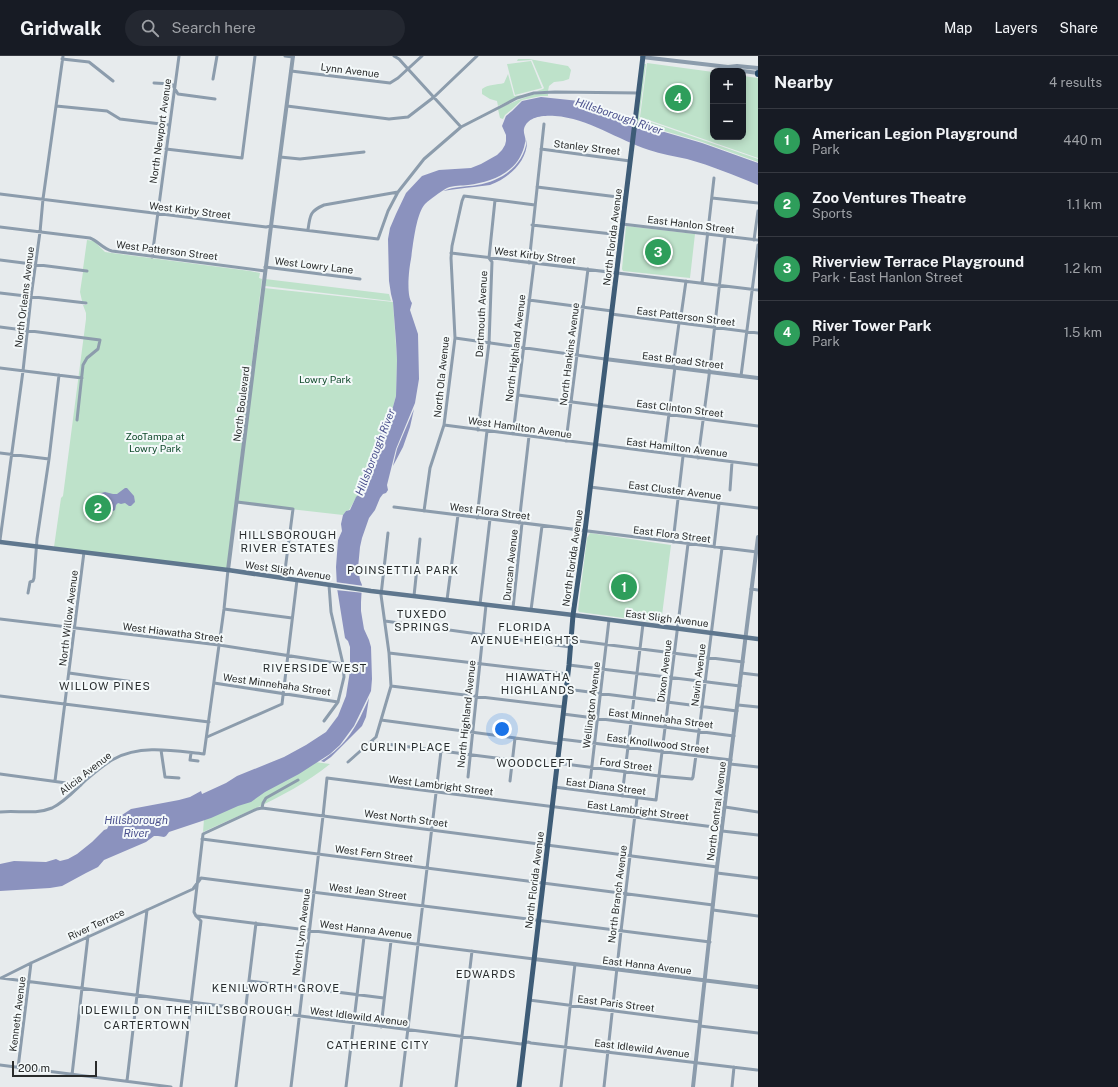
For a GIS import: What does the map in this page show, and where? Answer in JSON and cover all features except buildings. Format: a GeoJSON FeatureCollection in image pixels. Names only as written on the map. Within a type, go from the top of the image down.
{"type":"FeatureCollection","features":[{"type":"Feature","properties":{"kind":"main road","name":"North Florida Avenue"},"geometry":{"type":"LineString","coordinates":[[519,1087],[568,674],[573,615],[585,531],[643,57]]}},
{"type":"Feature","properties":{"kind":"main road","name":"West Sligh Avenue"},"geometry":{"type":"LineString","coordinates":[[0,541],[37,547],[228,570],[371,591],[573,615]]}},
{"type":"Feature","properties":{"kind":"main road","name":"East Sligh Avenue"},"geometry":{"type":"LineString","coordinates":[[573,615],[758,639]]}},
{"type":"Feature","properties":{"kind":"street","name":"North Newport Avenue"},"geometry":{"type":"LineString","coordinates":[[152,257],[179,56]]}},
{"type":"Feature","properties":{"kind":"street"},"geometry":{"type":"LineString","coordinates":[[213,79],[217,56]]}},
{"type":"Feature","properties":{"kind":"street"},"geometry":{"type":"LineString","coordinates":[[166,149],[242,158],[255,56]]}},
{"type":"Feature","properties":{"kind":"street"},"geometry":{"type":"LineString","coordinates":[[285,56],[293,56]]}},
{"type":"Feature","properties":{"kind":"street","name":"North Boulevard"},"geometry":{"type":"LineString","coordinates":[[204,754],[224,608],[270,226],[293,56]]}},
{"type":"Feature","properties":{"kind":"street"},"geometry":{"type":"LineString","coordinates":[[394,56],[408,68],[461,127]]}},
{"type":"Feature","properties":{"kind":"street","name":"Lynn Avenue"},"geometry":{"type":"LineString","coordinates":[[291,71],[390,83],[398,78],[422,56]]}},
{"type":"Feature","properties":{"kind":"street"},"geometry":{"type":"LineString","coordinates":[[286,106],[389,119],[408,117],[434,97],[477,56]]}},
{"type":"Feature","properties":{"kind":"street"},"geometry":{"type":"LineString","coordinates":[[62,57],[89,62],[113,81]]}},
{"type":"Feature","properties":{"kind":"street","name":"North Orleans Avenue"},"geometry":{"type":"LineString","coordinates":[[0,541],[23,371],[43,199],[62,57]]}},
{"type":"Feature","properties":{"kind":"street"},"geometry":{"type":"LineString","coordinates":[[643,57],[728,68],[737,66],[758,68]]}},
{"type":"Feature","properties":{"kind":"street"},"geometry":{"type":"LineString","coordinates":[[746,72],[758,74]]}},
{"type":"Feature","properties":{"kind":"street"},"geometry":{"type":"LineString","coordinates":[[154,82],[172,84],[178,94],[215,99]]}},
{"type":"Feature","properties":{"kind":"street"},"geometry":{"type":"LineString","coordinates":[[308,230],[310,218],[315,209],[324,205],[398,192],[424,158],[461,127],[517,98],[534,93],[638,93]]}},
{"type":"Feature","properties":{"kind":"street"},"geometry":{"type":"LineString","coordinates":[[56,106],[107,111],[120,119],[169,125]]}},
{"type":"Feature","properties":{"kind":"street"},"geometry":{"type":"LineString","coordinates":[[529,263],[544,124]]}},
{"type":"Feature","properties":{"kind":"street","name":"Stanley Street"},"geometry":{"type":"LineString","coordinates":[[541,149],[630,161]]}},
{"type":"Feature","properties":{"kind":"street"},"geometry":{"type":"LineString","coordinates":[[280,157],[300,159],[364,152]]}},
{"type":"Feature","properties":{"kind":"street"},"geometry":{"type":"LineString","coordinates":[[702,283],[714,178]]}},
{"type":"Feature","properties":{"kind":"street"},"geometry":{"type":"LineString","coordinates":[[537,187],[626,198]]}},
{"type":"Feature","properties":{"kind":"street","name":"West Kirby Street"},"geometry":{"type":"LineString","coordinates":[[0,194],[266,227],[270,226],[308,230],[378,239],[388,211],[398,192]]}},
{"type":"Feature","properties":{"kind":"street","name":"North Ola Avenue"},"geometry":{"type":"LineString","coordinates":[[424,511],[430,468],[444,425],[455,338],[451,253],[462,201],[464,196],[495,200]]}},
{"type":"Feature","properties":{"kind":"street"},"geometry":{"type":"LineString","coordinates":[[712,198],[758,203]]}},
{"type":"Feature","properties":{"kind":"street"},"geometry":{"type":"LineString","coordinates":[[495,200],[535,205]]}},
{"type":"Feature","properties":{"kind":"street","name":"Dartmouth Avenue"},"geometry":{"type":"LineString","coordinates":[[478,430],[489,343],[492,262],[489,258],[495,200]]}},
{"type":"Feature","properties":{"kind":"street"},"geometry":{"type":"LineString","coordinates":[[756,240],[758,211]]}},
{"type":"Feature","properties":{"kind":"street","name":"East Hanlon Street"},"geometry":{"type":"LineString","coordinates":[[622,224],[756,240]]}},
{"type":"Feature","properties":{"kind":"street"},"geometry":{"type":"LineString","coordinates":[[532,225],[621,235]]}},
{"type":"Feature","properties":{"kind":"street","name":"West Patterson Street"},"geometry":{"type":"LineString","coordinates":[[0,227],[90,238],[112,252],[265,269]]}},
{"type":"Feature","properties":{"kind":"street"},"geometry":{"type":"LineString","coordinates":[[698,458],[725,237]]}},
{"type":"Feature","properties":{"kind":"street"},"geometry":{"type":"LineString","coordinates":[[741,376],[758,245]]}},
{"type":"Feature","properties":{"kind":"street","name":"West Kirby Street"},"geometry":{"type":"LineString","coordinates":[[451,253],[758,290]]}},
{"type":"Feature","properties":{"kind":"street"},"geometry":{"type":"LineString","coordinates":[[0,260],[87,271]]}},
{"type":"Feature","properties":{"kind":"street","name":"North Highland Avenue"},"geometry":{"type":"LineString","coordinates":[[513,434],[534,263]]}},
{"type":"Feature","properties":{"kind":"street","name":"West Lowry Lane"},"geometry":{"type":"LineString","coordinates":[[265,269],[360,279]]}},
{"type":"Feature","properties":{"kind":"street","name":"North Hankins Avenue"},"geometry":{"type":"LineString","coordinates":[[566,441],[588,269]]}},
{"type":"Feature","properties":{"kind":"street"},"geometry":{"type":"LineString","coordinates":[[664,453],[679,323],[686,281]]}},
{"type":"Feature","properties":{"kind":"street"},"geometry":{"type":"LineString","coordinates":[[0,293],[86,304]]}},
{"type":"Feature","properties":{"kind":"street"},"geometry":{"type":"LineString","coordinates":[[529,300],[611,312]]}},
{"type":"Feature","properties":{"kind":"street","name":"East Patterson Street"},"geometry":{"type":"LineString","coordinates":[[611,312],[679,323],[758,333]]}},
{"type":"Feature","properties":{"kind":"street"},"geometry":{"type":"LineString","coordinates":[[0,327],[100,340],[98,349],[87,358],[83,365],[77,420]]}},
{"type":"Feature","properties":{"kind":"street"},"geometry":{"type":"LineString","coordinates":[[455,338],[606,359]]}},
{"type":"Feature","properties":{"kind":"street","name":"East Broad Street"},"geometry":{"type":"LineString","coordinates":[[606,359],[758,378]]}},
{"type":"Feature","properties":{"kind":"street"},"geometry":{"type":"LineString","coordinates":[[0,368],[82,378]]}},
{"type":"Feature","properties":{"kind":"street"},"geometry":{"type":"LineString","coordinates":[[28,593],[30,582],[33,581],[34,578],[59,376]]}},
{"type":"Feature","properties":{"kind":"street","name":"East Clinton Street"},"geometry":{"type":"LineString","coordinates":[[518,395],[758,426]]}},
{"type":"Feature","properties":{"kind":"street","name":"West Hamilton Avenue"},"geometry":{"type":"LineString","coordinates":[[444,425],[595,445]]}},
{"type":"Feature","properties":{"kind":"street"},"geometry":{"type":"LineString","coordinates":[[477,518],[487,431]]}},
{"type":"Feature","properties":{"kind":"street","name":"Duncan Avenue"},"geometry":{"type":"LineString","coordinates":[[513,608],[529,436]]}},
{"type":"Feature","properties":{"kind":"street","name":"East Hamilton Avenue"},"geometry":{"type":"LineString","coordinates":[[595,445],[758,465]]}},
{"type":"Feature","properties":{"kind":"street"},"geometry":{"type":"LineString","coordinates":[[0,453],[49,459]]}},
{"type":"Feature","properties":{"kind":"street"},"geometry":{"type":"LineString","coordinates":[[673,542],[683,456]]}},
{"type":"Feature","properties":{"kind":"street"},"geometry":{"type":"LineString","coordinates":[[730,490],[732,462]]}},
{"type":"Feature","properties":{"kind":"street","name":"East Cluster Avenue"},"geometry":{"type":"LineString","coordinates":[[590,487],[758,508]]}},
{"type":"Feature","properties":{"kind":"street"},"geometry":{"type":"LineString","coordinates":[[237,502],[293,509],[284,578]]}},
{"type":"Feature","properties":{"kind":"street"},"geometry":{"type":"LineString","coordinates":[[714,547],[719,504]]}},
{"type":"Feature","properties":{"kind":"street","name":"West Flora Street"},"geometry":{"type":"LineString","coordinates":[[394,507],[585,531]]}},
{"type":"Feature","properties":{"kind":"street"},"geometry":{"type":"LineString","coordinates":[[447,600],[458,515]]}},
{"type":"Feature","properties":{"kind":"street"},"geometry":{"type":"LineString","coordinates":[[480,604],[490,519]]}},
{"type":"Feature","properties":{"kind":"street"},"geometry":{"type":"LineString","coordinates":[[531,610],[542,526]]}},
{"type":"Feature","properties":{"kind":"street","name":"East Flora Street"},"geometry":{"type":"LineString","coordinates":[[585,531],[757,552]]}},
{"type":"Feature","properties":{"kind":"street"},"geometry":{"type":"LineString","coordinates":[[348,762],[376,737],[392,686],[381,592],[388,533]]}},
{"type":"Feature","properties":{"kind":"street","name":"North Central Avenue"},"geometry":{"type":"LineString","coordinates":[[693,1087],[717,867],[758,537]]}},
{"type":"Feature","properties":{"kind":"street"},"geometry":{"type":"LineString","coordinates":[[414,596],[420,539]]}},
{"type":"Feature","properties":{"kind":"street","name":"Dixon Avenue"},"geometry":{"type":"LineString","coordinates":[[656,800],[688,544]]}},
{"type":"Feature","properties":{"kind":"street","name":"Navin Avenue"},"geometry":{"type":"LineString","coordinates":[[692,779],[722,548]]}},
{"type":"Feature","properties":{"kind":"street","name":"North Willow Avenue"},"geometry":{"type":"LineString","coordinates":[[55,781],[84,552]]}},
{"type":"Feature","properties":{"kind":"street"},"geometry":{"type":"LineString","coordinates":[[207,737],[282,704],[297,580]]}},
{"type":"Feature","properties":{"kind":"street"},"geometry":{"type":"LineString","coordinates":[[324,721],[338,702],[344,677],[343,664],[331,612],[330,585]]}},
{"type":"Feature","properties":{"kind":"street"},"geometry":{"type":"LineString","coordinates":[[751,589],[758,590]]}},
{"type":"Feature","properties":{"kind":"street","name":"North Highland Avenue"},"geometry":{"type":"LineString","coordinates":[[468,777],[469,755],[486,605]]}},
{"type":"Feature","properties":{"kind":"street"},"geometry":{"type":"LineString","coordinates":[[224,608],[292,618]]}},
{"type":"Feature","properties":{"kind":"street","name":"West Hiawatha Street"},"geometry":{"type":"LineString","coordinates":[[0,619],[219,645],[343,664]]}},
{"type":"Feature","properties":{"kind":"street","name":"Wellington Avenue"},"geometry":{"type":"LineString","coordinates":[[589,791],[610,620]]}},
{"type":"Feature","properties":{"kind":"street"},"geometry":{"type":"LineString","coordinates":[[385,621],[570,647]]}},
{"type":"Feature","properties":{"kind":"street"},"geometry":{"type":"LineString","coordinates":[[622,796],[643,624]]}},
{"type":"Feature","properties":{"kind":"street"},"geometry":{"type":"LineString","coordinates":[[571,640],[743,662]]}},
{"type":"Feature","properties":{"kind":"street"},"geometry":{"type":"LineString","coordinates":[[389,653],[568,674]]}},
{"type":"Feature","properties":{"kind":"street"},"geometry":{"type":"LineString","coordinates":[[569,665],[740,686]]}},
{"type":"Feature","properties":{"kind":"street"},"geometry":{"type":"LineString","coordinates":[[742,673],[758,675]]}},
{"type":"Feature","properties":{"kind":"street"},"geometry":{"type":"LineString","coordinates":[[69,674],[134,682]]}},
{"type":"Feature","properties":{"kind":"street","name":"West Minnehaha Street"},"geometry":{"type":"LineString","coordinates":[[214,683],[338,702]]}},
{"type":"Feature","properties":{"kind":"street"},"geometry":{"type":"LineString","coordinates":[[392,686],[564,707]]}},
{"type":"Feature","properties":{"kind":"street"},"geometry":{"type":"LineString","coordinates":[[566,689],[737,711]]}},
{"type":"Feature","properties":{"kind":"street"},"geometry":{"type":"LineString","coordinates":[[0,696],[209,722]]}},
{"type":"Feature","properties":{"kind":"street"},"geometry":{"type":"LineString","coordinates":[[738,705],[758,707]]}},
{"type":"Feature","properties":{"kind":"street","name":"East Minnehaha Street"},"geometry":{"type":"LineString","coordinates":[[563,714],[734,736]]}},
{"type":"Feature","properties":{"kind":"street","name":"East Knollwood Street"},"geometry":{"type":"LineString","coordinates":[[381,720],[515,738],[595,743],[662,751],[758,767]]}},
{"type":"Feature","properties":{"kind":"street"},"geometry":{"type":"LineString","coordinates":[[510,781],[515,738]]}},
{"type":"Feature","properties":{"kind":"street"},"geometry":{"type":"LineString","coordinates":[[371,742],[512,760]]}},
{"type":"Feature","properties":{"kind":"street","name":"Alicia Avenue"},"geometry":{"type":"LineString","coordinates":[[0,812],[35,812],[53,808],[114,759],[128,753],[146,750],[161,750],[190,754],[204,754]]}},
{"type":"Feature","properties":{"kind":"street"},"geometry":{"type":"LineString","coordinates":[[161,750],[165,777],[179,778]]}},
{"type":"Feature","properties":{"kind":"street","name":"North Highland Avenue"},"geometry":{"type":"LineString","coordinates":[[401,1087],[441,751]]}},
{"type":"Feature","properties":{"kind":"street"},"geometry":{"type":"LineString","coordinates":[[190,754],[190,760],[198,761]]}},
{"type":"Feature","properties":{"kind":"street","name":"Ford Street"},"geometry":{"type":"LineString","coordinates":[[557,763],[692,779]]}},
{"type":"Feature","properties":{"kind":"street"},"geometry":{"type":"LineString","coordinates":[[0,774],[81,785]]}},
{"type":"Feature","properties":{"kind":"street","name":"West Lambright Street"},"geometry":{"type":"LineString","coordinates":[[327,778],[552,807]]}},
{"type":"Feature","properties":{"kind":"street","name":"North Lynn Avenue"},"geometry":{"type":"LineString","coordinates":[[291,1087],[324,816],[327,778]]}},
{"type":"Feature","properties":{"kind":"street"},"geometry":{"type":"LineString","coordinates":[[181,1087],[201,921],[194,912],[203,834],[249,812],[262,808],[266,798],[298,780]]}},
{"type":"Feature","properties":{"kind":"street","name":"East Diana Street"},"geometry":{"type":"LineString","coordinates":[[554,787],[656,800]]}},
{"type":"Feature","properties":{"kind":"street","name":"North Branch Avenue"},"geometry":{"type":"LineString","coordinates":[[604,1087],[620,931],[637,798]]}},
{"type":"Feature","properties":{"kind":"street","name":"East Lambright Street"},"geometry":{"type":"LineString","coordinates":[[552,807],[758,835]]}},
{"type":"Feature","properties":{"kind":"street"},"geometry":{"type":"LineString","coordinates":[[725,807],[758,812]]}},
{"type":"Feature","properties":{"kind":"street","name":"West North Street"},"geometry":{"type":"LineString","coordinates":[[262,808],[717,867]]}},
{"type":"Feature","properties":{"kind":"street","name":"West Fern Street"},"geometry":{"type":"LineString","coordinates":[[202,839],[713,905]]}},
{"type":"Feature","properties":{"kind":"street"},"geometry":{"type":"LineString","coordinates":[[717,873],[758,878]]}},
{"type":"Feature","properties":{"kind":"street","name":"West Jean Street"},"geometry":{"type":"LineString","coordinates":[[197,883],[201,878],[710,942]]}},
{"type":"Feature","properties":{"kind":"street","name":"River Terrace"},"geometry":{"type":"LineString","coordinates":[[1,978],[88,936],[193,889],[197,883]]}},
{"type":"Feature","properties":{"kind":"street"},"geometry":{"type":"LineString","coordinates":[[127,1081],[147,910]]}},
{"type":"Feature","properties":{"kind":"street"},"geometry":{"type":"LineString","coordinates":[[713,910],[758,916]]}},
{"type":"Feature","properties":{"kind":"street","name":"West Hanna Avenue"},"geometry":{"type":"LineString","coordinates":[[196,916],[534,959]]}},
{"type":"Feature","properties":{"kind":"street"},"geometry":{"type":"LineString","coordinates":[[236,1087],[256,923]]}},
{"type":"Feature","properties":{"kind":"street"},"geometry":{"type":"LineString","coordinates":[[72,1075],[88,936]]}},
{"type":"Feature","properties":{"kind":"street"},"geometry":{"type":"LineString","coordinates":[[346,1087],[364,937]]}},
{"type":"Feature","properties":{"kind":"street"},"geometry":{"type":"LineString","coordinates":[[381,1027],[391,941]]}},
{"type":"Feature","properties":{"kind":"street"},"geometry":{"type":"LineString","coordinates":[[456,1087],[472,951]]}},
{"type":"Feature","properties":{"kind":"street","name":"East Hanna Avenue"},"geometry":{"type":"LineString","coordinates":[[534,959],[758,987]]}},
{"type":"Feature","properties":{"kind":"street","name":"Kenneth Avenue"},"geometry":{"type":"LineString","coordinates":[[18,1068],[31,963]]}},
{"type":"Feature","properties":{"kind":"street"},"geometry":{"type":"LineString","coordinates":[[561,1087],[575,964]]}},
{"type":"Feature","properties":{"kind":"street","name":"West Idlewild Avenue"},"geometry":{"type":"LineString","coordinates":[[1,978],[525,1044]]}},
{"type":"Feature","properties":{"kind":"street"},"geometry":{"type":"LineString","coordinates":[[249,981],[384,998]]}},
{"type":"Feature","properties":{"kind":"street","name":"East Paris Street"},"geometry":{"type":"LineString","coordinates":[[529,1000],[612,1010],[758,1033]]}},
{"type":"Feature","properties":{"kind":"street","name":"East Idlewild Avenue"},"geometry":{"type":"LineString","coordinates":[[525,1044],[528,1042],[566,1046],[757,1070]]}},
{"type":"Feature","properties":{"kind":"street"},"geometry":{"type":"LineString","coordinates":[[0,1065],[171,1087]]}},
{"type":"Feature","properties":{"kind":"street"},"geometry":{"type":"LineString","coordinates":[[732,1087],[734,1067]]}},
{"type":"Feature","properties":{"kind":"green space"},"geometry":{"type":"Polygon","coordinates":[[[518,59],[529,59],[568,66],[571,70],[569,79],[554,82],[549,86],[548,91],[537,91],[544,88],[532,60],[517,61],[518,59]]]}},
{"type":"Feature","properties":{"kind":"green space"},"geometry":{"type":"Polygon","coordinates":[[[531,61],[542,88],[515,95],[507,64],[531,61]]]}},
{"type":"Feature","properties":{"kind":"green space"},"geometry":{"type":"Polygon","coordinates":[[[647,63],[710,72],[710,140],[746,140],[746,76],[758,78],[758,158],[640,117],[647,63]]]}},
{"type":"Feature","properties":{"kind":"green space"},"geometry":{"type":"Polygon","coordinates":[[[643,64],[646,64],[639,118],[758,159],[758,162],[637,121],[643,64]]]}},
{"type":"Feature","properties":{"kind":"green space"},"geometry":{"type":"Polygon","coordinates":[[[508,74],[514,96],[523,95],[498,106],[497,101],[482,94],[482,89],[490,85],[504,83],[508,74]]]}},
{"type":"Feature","properties":{"kind":"green space"},"geometry":{"type":"Polygon","coordinates":[[[535,94],[548,94],[548,96],[522,100],[505,115],[503,119],[500,118],[498,109],[535,94]]]}},
{"type":"Feature","properties":{"kind":"green space"},"geometry":{"type":"Polygon","coordinates":[[[626,226],[695,234],[690,278],[623,271],[626,226]]]}},
{"type":"Feature","properties":{"kind":"green space","name":"ZooTampa at Lowry Park"},"geometry":{"type":"Polygon","coordinates":[[[87,240],[94,241],[105,252],[260,273],[259,278],[262,279],[227,569],[54,547],[61,498],[63,496],[86,319],[86,313],[83,305],[87,305],[87,302],[82,301],[80,292],[83,272],[88,272],[88,270],[83,269],[87,240]]]}},
{"type":"Feature","properties":{"kind":"green space"},"geometry":{"type":"Polygon","coordinates":[[[265,279],[389,294],[391,301],[265,286],[265,279]]]}},
{"type":"Feature","properties":{"kind":"green space","name":"Lowry Park"},"geometry":{"type":"Polygon","coordinates":[[[264,288],[393,302],[397,360],[396,396],[391,414],[381,427],[379,439],[373,451],[370,463],[368,462],[366,478],[362,483],[360,493],[349,510],[343,515],[237,503],[264,288]]]}},
{"type":"Feature","properties":{"kind":"green space"},"geometry":{"type":"Polygon","coordinates":[[[590,533],[671,545],[661,623],[579,612],[578,610],[587,538],[590,533]]]}},
{"type":"Feature","properties":{"kind":"green space"},"geometry":{"type":"Polygon","coordinates":[[[315,762],[330,764],[316,775],[285,793],[253,810],[203,832],[204,819],[315,762]]]}},
{"type":"Feature","properties":{"kind":"water","name":"Hillsborough River"},"geometry":{"type":"Polygon","coordinates":[[[541,97],[590,103],[606,110],[606,112],[758,163],[758,185],[732,174],[687,159],[663,154],[637,146],[579,121],[555,116],[546,116],[532,119],[526,125],[524,129],[525,141],[521,154],[513,167],[485,182],[447,188],[426,203],[417,222],[409,275],[409,294],[412,303],[410,310],[418,334],[419,379],[415,403],[396,449],[387,485],[388,490],[380,498],[375,510],[369,518],[360,547],[358,568],[362,585],[361,611],[364,629],[371,647],[372,679],[371,691],[354,726],[340,745],[330,754],[299,774],[265,792],[251,802],[211,818],[169,832],[164,837],[154,836],[146,842],[104,860],[98,867],[62,886],[0,891],[0,864],[14,861],[46,862],[56,859],[60,861],[68,859],[77,854],[107,829],[111,821],[131,809],[179,800],[190,797],[201,791],[202,794],[237,776],[284,757],[306,745],[326,732],[338,716],[346,696],[350,671],[350,647],[345,638],[337,588],[336,567],[338,540],[342,531],[341,524],[343,515],[346,511],[350,510],[356,497],[360,493],[362,483],[366,478],[368,462],[370,463],[373,451],[379,439],[381,427],[384,421],[391,414],[396,396],[396,341],[393,302],[389,281],[388,239],[390,228],[406,193],[422,176],[439,170],[471,168],[497,155],[502,150],[506,141],[506,135],[502,126],[506,116],[522,101],[541,97]]]}},
{"type":"Feature","properties":{"kind":"water"},"geometry":{"type":"Polygon","coordinates":[[[527,140],[526,148],[521,162],[504,178],[490,185],[443,191],[456,187],[473,186],[486,183],[503,176],[516,165],[525,149],[527,140]]]}},
{"type":"Feature","properties":{"kind":"water"},"geometry":{"type":"Polygon","coordinates":[[[414,409],[403,447],[393,466],[397,449],[414,409]]]}},
{"type":"Feature","properties":{"kind":"water"},"geometry":{"type":"Polygon","coordinates":[[[127,488],[134,496],[135,502],[131,506],[125,503],[118,503],[115,510],[105,512],[93,500],[98,494],[105,492],[117,494],[127,488]]]}},
{"type":"Feature","properties":{"kind":"water"},"geometry":{"type":"Polygon","coordinates":[[[369,698],[366,717],[362,726],[331,757],[324,762],[321,761],[338,748],[350,734],[369,698]]]}},
{"type":"Feature","properties":{"kind":"pier"},"geometry":{"type":"Polygon","coordinates":[[[335,582],[364,586],[364,593],[336,590],[335,582]]]}},
{"type":"Feature","properties":{"kind":"place","name":"River Tower Park"},"geometry":{"type":"Point","coordinates":[678,98]}},
{"type":"Feature","properties":{"kind":"place","name":"Riverview Terrace Playground"},"geometry":{"type":"Point","coordinates":[658,252]}},
{"type":"Feature","properties":{"kind":"place","name":"Zoo Ventures Theatre"},"geometry":{"type":"Point","coordinates":[98,508]}},
{"type":"Feature","properties":{"kind":"place","name":"American Legion Playground"},"geometry":{"type":"Point","coordinates":[624,587]}},
{"type":"Feature","properties":{"kind":"district","name":"HILLSBOROUGH RIVER ESTATES"},"geometry":{"type":"Point","coordinates":[288,541]}},
{"type":"Feature","properties":{"kind":"district","name":"POINSETTIA PARK"},"geometry":{"type":"Point","coordinates":[403,570]}},
{"type":"Feature","properties":{"kind":"district","name":"TUXEDO SPRINGS"},"geometry":{"type":"Point","coordinates":[422,620]}},
{"type":"Feature","properties":{"kind":"district","name":"FLORIDA AVENUE HEIGHTS"},"geometry":{"type":"Point","coordinates":[525,633]}},
{"type":"Feature","properties":{"kind":"district","name":"RIVERSIDE WEST"},"geometry":{"type":"Point","coordinates":[315,668]}},
{"type":"Feature","properties":{"kind":"district","name":"HIAWATHA HIGHLANDS"},"geometry":{"type":"Point","coordinates":[538,683]}},
{"type":"Feature","properties":{"kind":"district","name":"WILLOW PINES"},"geometry":{"type":"Point","coordinates":[105,686]}},
{"type":"Feature","properties":{"kind":"district","name":"CURLIN PLACE"},"geometry":{"type":"Point","coordinates":[406,747]}},
{"type":"Feature","properties":{"kind":"district","name":"WOODCLEFT"},"geometry":{"type":"Point","coordinates":[535,763]}},
{"type":"Feature","properties":{"kind":"district","name":"EDWARDS"},"geometry":{"type":"Point","coordinates":[486,974]}},
{"type":"Feature","properties":{"kind":"district","name":"KENILWORTH GROVE"},"geometry":{"type":"Point","coordinates":[276,988]}},
{"type":"Feature","properties":{"kind":"district","name":"IDLEWILD ON THE HILLSBOROUGH"},"geometry":{"type":"Point","coordinates":[187,1010]}},
{"type":"Feature","properties":{"kind":"district","name":"CARTERTOWN"},"geometry":{"type":"Point","coordinates":[147,1025]}},
{"type":"Feature","properties":{"kind":"district","name":"CATHERINE CITY"},"geometry":{"type":"Point","coordinates":[378,1045]}}]}
